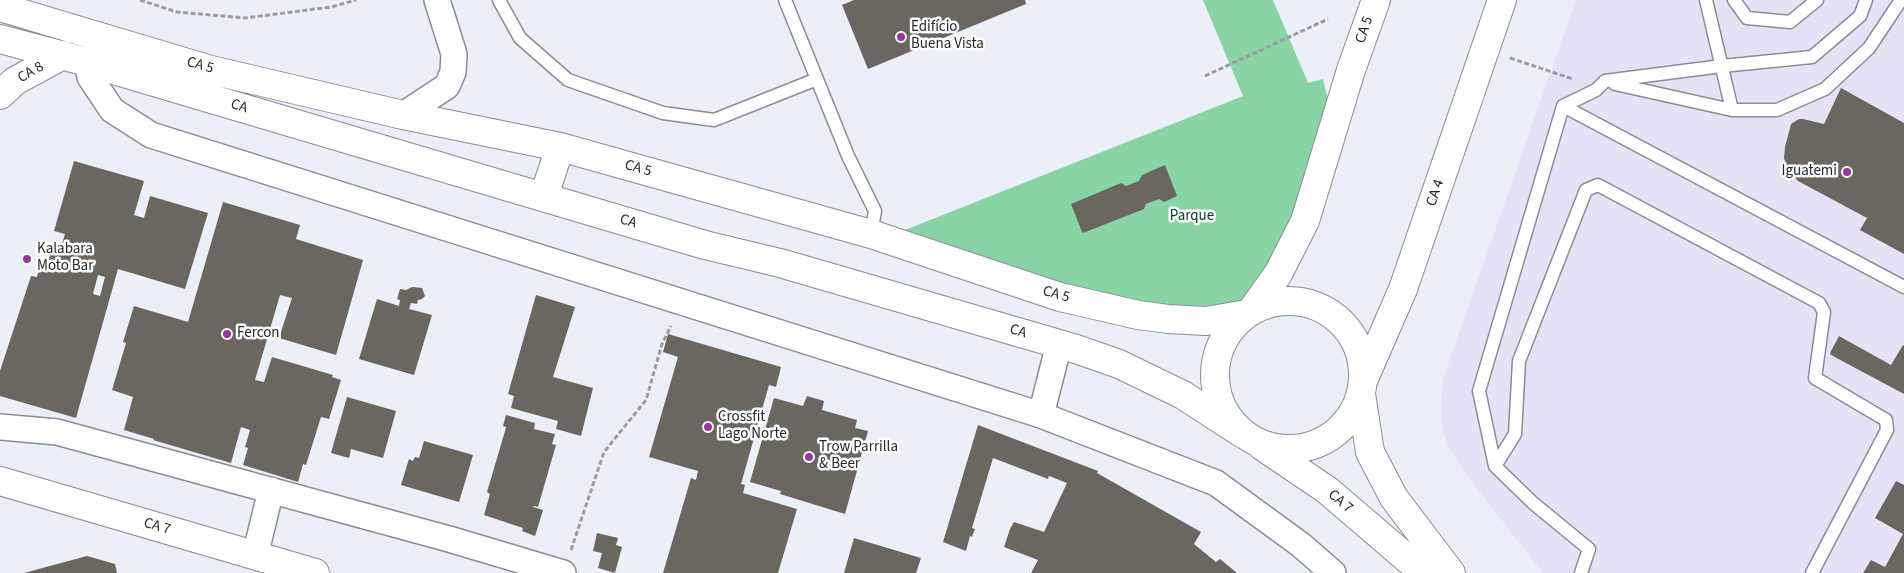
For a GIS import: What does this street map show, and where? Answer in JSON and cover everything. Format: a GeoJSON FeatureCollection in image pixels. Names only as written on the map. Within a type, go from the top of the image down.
{"type":"FeatureCollection","features":[{"type":"Feature","properties":{"kind":"street"},"geometry":{"type":"LineString","coordinates":[[403,115],[447,86],[453,72],[454,54],[437,0]]}},
{"type":"Feature","properties":{"kind":"street","name":"CA 5"},"geometry":{"type":"LineString","coordinates":[[0,7],[211,70],[403,115],[560,147],[871,234],[1060,297],[1138,315],[1206,321],[1250,312],[1278,274],[1305,221],[1376,0]]}},
{"type":"Feature","properties":{"kind":"street","name":"CA 4"},"geometry":{"type":"LineString","coordinates":[[1361,388],[1403,289],[1502,0]]}},
{"type":"Feature","properties":{"kind":"street","name":"CA"},"geometry":{"type":"LineString","coordinates":[[0,39],[75,58],[705,245],[780,263],[1059,344],[1119,364],[1184,395],[1247,436]]}},
{"type":"Feature","properties":{"kind":"street"},"geometry":{"type":"LineString","coordinates":[[75,58],[112,110],[151,135],[1041,415],[1216,483],[1301,545],[1333,573]]}},
{"type":"Feature","properties":{"kind":"street","name":"CA 8"},"geometry":{"type":"LineString","coordinates":[[0,95],[15,81],[75,58]]}},
{"type":"Feature","properties":{"kind":"street"},"geometry":{"type":"LineString","coordinates":[[544,196],[560,147]]}},
{"type":"Feature","properties":{"kind":"street"},"geometry":{"type":"LineString","coordinates":[[1361,388],[1343,426],[1312,446],[1276,449],[1247,436],[1220,405],[1214,369],[1226,334],[1250,312],[1281,300],[1309,303],[1334,316],[1354,338],[1363,365],[1361,388],[1370,452],[1394,498],[1451,573]]}},
{"type":"Feature","properties":{"kind":"street"},"geometry":{"type":"LineString","coordinates":[[1041,415],[1059,344]]}},
{"type":"Feature","properties":{"kind":"street"},"geometry":{"type":"LineString","coordinates":[[0,427],[57,432],[449,539],[563,573]]}},
{"type":"Feature","properties":{"kind":"street","name":"CA 7"},"geometry":{"type":"LineString","coordinates":[[1247,436],[1327,490],[1424,573]]}},
{"type":"Feature","properties":{"kind":"street","name":"CA 7"},"geometry":{"type":"LineString","coordinates":[[0,481],[315,573]]}},
{"type":"Feature","properties":{"kind":"street"},"geometry":{"type":"LineString","coordinates":[[255,556],[271,490]]}},
{"type":"Feature","properties":{"kind":"lane"},"geometry":{"type":"LineString","coordinates":[[499,0],[520,38],[568,80],[663,114],[714,120],[817,79]]}},
{"type":"Feature","properties":{"kind":"lane"},"geometry":{"type":"LineString","coordinates":[[785,0],[848,156],[874,211],[871,234]]}},
{"type":"Feature","properties":{"kind":"lane"},"geometry":{"type":"LineString","coordinates":[[1706,0],[1732,110]]}},
{"type":"Feature","properties":{"kind":"lane"},"geometry":{"type":"LineString","coordinates":[[1734,0],[1747,18],[1790,22],[1816,0]]}},
{"type":"Feature","properties":{"kind":"lane"},"geometry":{"type":"LineString","coordinates":[[1581,573],[1589,549],[1534,503],[1495,466],[1479,391],[1563,106],[1601,86],[1722,66],[1812,57],[1860,16],[1866,0]]}},
{"type":"Feature","properties":{"kind":"lane"},"geometry":{"type":"LineString","coordinates":[[1601,86],[1732,110],[1777,110],[1825,89],[1869,48],[1901,0]]}},
{"type":"Feature","properties":{"kind":"lane"},"geometry":{"type":"LineString","coordinates":[[1563,106],[1904,287]]}},
{"type":"Feature","properties":{"kind":"lane"},"geometry":{"type":"LineString","coordinates":[[1495,466],[1515,434],[1519,360],[1586,190],[1598,185],[1818,303],[1824,312],[1815,378],[1886,420],[1887,430],[1812,573]]}},
{"type":"Feature","properties":{"kind":"path"},"geometry":{"type":"LineString","coordinates":[[140,0],[177,12],[245,18],[331,7],[356,0]]}},
{"type":"Feature","properties":{"kind":"path"},"geometry":{"type":"LineString","coordinates":[[1204,76],[1328,19]]}},
{"type":"Feature","properties":{"kind":"path"},"geometry":{"type":"LineString","coordinates":[[1486,47],[1506,57],[1601,86]]}},
{"type":"Feature","properties":{"kind":"path"},"geometry":{"type":"LineString","coordinates":[[563,573],[604,452],[646,400],[662,344],[684,303]]}},
{"type":"Feature","properties":{"kind":"shaded area"},"geometry":{"type":"Polygon","coordinates":[[[1576,0],[1904,0],[1904,573],[1543,573],[1475,486],[1449,448],[1441,418],[1442,387],[1445,373],[1576,0]]]}},
{"type":"Feature","properties":{"kind":"green space","name":"Parque"},"geometry":{"type":"Polygon","coordinates":[[[1203,0],[1273,0],[1308,83],[1323,79],[1329,105],[1283,250],[1240,307],[1184,311],[1050,287],[905,230],[1243,96],[1203,0]]]}},
{"type":"Feature","properties":{"kind":"building","name":"Edifício Buena Vista"},"geometry":{"type":"Polygon","coordinates":[[[854,0],[1025,0],[1026,4],[868,69],[842,5],[854,0]]]}},
{"type":"Feature","properties":{"kind":"building","name":"Iguatemi"},"geometry":{"type":"Polygon","coordinates":[[[1841,88],[1904,123],[1904,254],[1860,230],[1867,218],[1798,181],[1787,168],[1784,158],[1785,147],[1791,124],[1799,119],[1803,119],[1824,124],[1841,88]]]}},
{"type":"Feature","properties":{"kind":"building"},"geometry":{"type":"Polygon","coordinates":[[[74,161],[144,181],[134,215],[144,218],[150,196],[208,213],[185,289],[118,269],[76,418],[0,396],[0,371],[31,276],[37,277],[40,265],[47,267],[51,251],[59,253],[65,234],[54,231],[74,161]],[[98,275],[93,294],[100,296],[105,277],[98,275]]]}},
{"type":"Feature","properties":{"kind":"building"},"geometry":{"type":"Polygon","coordinates":[[[1165,165],[1177,196],[1164,202],[1159,199],[1146,204],[1144,209],[1082,232],[1071,204],[1121,183],[1126,186],[1139,181],[1142,175],[1165,165]]]}},
{"type":"Feature","properties":{"kind":"building"},"geometry":{"type":"Polygon","coordinates":[[[223,202],[300,225],[296,239],[363,260],[336,355],[279,338],[292,298],[280,295],[255,380],[264,382],[272,357],[333,375],[332,377],[341,380],[329,419],[321,417],[306,465],[303,464],[298,482],[243,465],[248,448],[245,447],[250,430],[241,427],[231,463],[124,430],[133,397],[112,390],[126,343],[123,342],[134,306],[188,322],[223,202]]]}},
{"type":"Feature","properties":{"kind":"building"},"geometry":{"type":"Polygon","coordinates":[[[412,287],[422,288],[425,296],[418,300],[417,304],[411,303],[409,309],[432,315],[414,375],[359,359],[377,299],[399,306],[400,300],[397,299],[400,289],[406,290],[412,287]]]}},
{"type":"Feature","properties":{"kind":"building"},"geometry":{"type":"Polygon","coordinates":[[[536,295],[575,307],[553,377],[593,388],[581,436],[556,429],[558,421],[511,408],[514,396],[508,394],[536,295]]]}},
{"type":"Feature","properties":{"kind":"building"},"geometry":{"type":"Polygon","coordinates":[[[668,334],[781,367],[776,387],[769,385],[741,484],[745,485],[743,493],[797,509],[778,573],[663,573],[691,478],[696,480],[698,471],[649,457],[678,357],[663,352],[668,334]]]}},
{"type":"Feature","properties":{"kind":"building"},"geometry":{"type":"Polygon","coordinates":[[[1839,336],[1891,365],[1903,345],[1904,394],[1831,355],[1830,353],[1839,336]]]}},
{"type":"Feature","properties":{"kind":"building","name":"Trow Parrilla & Beer"},"geometry":{"type":"Polygon","coordinates":[[[807,396],[824,401],[822,410],[857,420],[855,428],[868,431],[845,514],[780,494],[781,491],[750,482],[774,398],[803,406],[807,396]]]}},
{"type":"Feature","properties":{"kind":"building"},"geometry":{"type":"Polygon","coordinates":[[[347,397],[396,411],[383,458],[351,449],[349,458],[331,453],[347,397]]]}},
{"type":"Feature","properties":{"kind":"building"},"geometry":{"type":"Polygon","coordinates":[[[506,415],[535,423],[534,429],[555,434],[552,444],[556,445],[538,507],[533,507],[543,510],[535,536],[522,531],[523,528],[484,515],[490,494],[487,492],[506,427],[503,426],[506,415]]]}},
{"type":"Feature","properties":{"kind":"building"},"geometry":{"type":"Polygon","coordinates":[[[978,425],[1098,471],[1097,473],[1201,532],[1194,544],[1216,562],[1220,559],[1237,573],[1031,573],[1038,560],[1004,547],[1010,529],[1014,522],[1044,532],[1067,483],[1049,476],[1048,479],[993,458],[972,528],[975,529],[972,537],[970,536],[966,551],[943,542],[978,425]]]}},
{"type":"Feature","properties":{"kind":"building"},"geometry":{"type":"Polygon","coordinates":[[[424,441],[473,455],[459,502],[401,485],[409,459],[413,461],[415,457],[419,458],[424,441]]]}},
{"type":"Feature","properties":{"kind":"building"},"geometry":{"type":"Polygon","coordinates":[[[1896,481],[1904,485],[1904,573],[1863,573],[1871,560],[1885,567],[1903,534],[1875,518],[1896,481]]]}},
{"type":"Feature","properties":{"kind":"building"},"geometry":{"type":"Polygon","coordinates":[[[597,533],[618,538],[616,545],[622,547],[615,573],[598,568],[602,553],[593,551],[597,533]]]}},
{"type":"Feature","properties":{"kind":"building"},"geometry":{"type":"Polygon","coordinates":[[[854,538],[921,558],[916,573],[844,573],[854,538]]]}},
{"type":"Feature","properties":{"kind":"building"},"geometry":{"type":"Polygon","coordinates":[[[87,556],[115,564],[117,573],[24,573],[87,556]]]}},
{"type":"Feature","properties":{"kind":"place","name":"Edifício Buena Vista"},"geometry":{"type":"Point","coordinates":[901,37]}},
{"type":"Feature","properties":{"kind":"place","name":"Iguatemi"},"geometry":{"type":"Point","coordinates":[1847,172]}},
{"type":"Feature","properties":{"kind":"place","name":"Kalabara Moto Bar"},"geometry":{"type":"Point","coordinates":[27,259]}},
{"type":"Feature","properties":{"kind":"place","name":"Fercon"},"geometry":{"type":"Point","coordinates":[227,334]}},
{"type":"Feature","properties":{"kind":"place","name":"Crossfit Lago Norte"},"geometry":{"type":"Point","coordinates":[708,427]}},
{"type":"Feature","properties":{"kind":"place","name":"Trow Parrilla & Beer"},"geometry":{"type":"Point","coordinates":[809,457]}}]}
